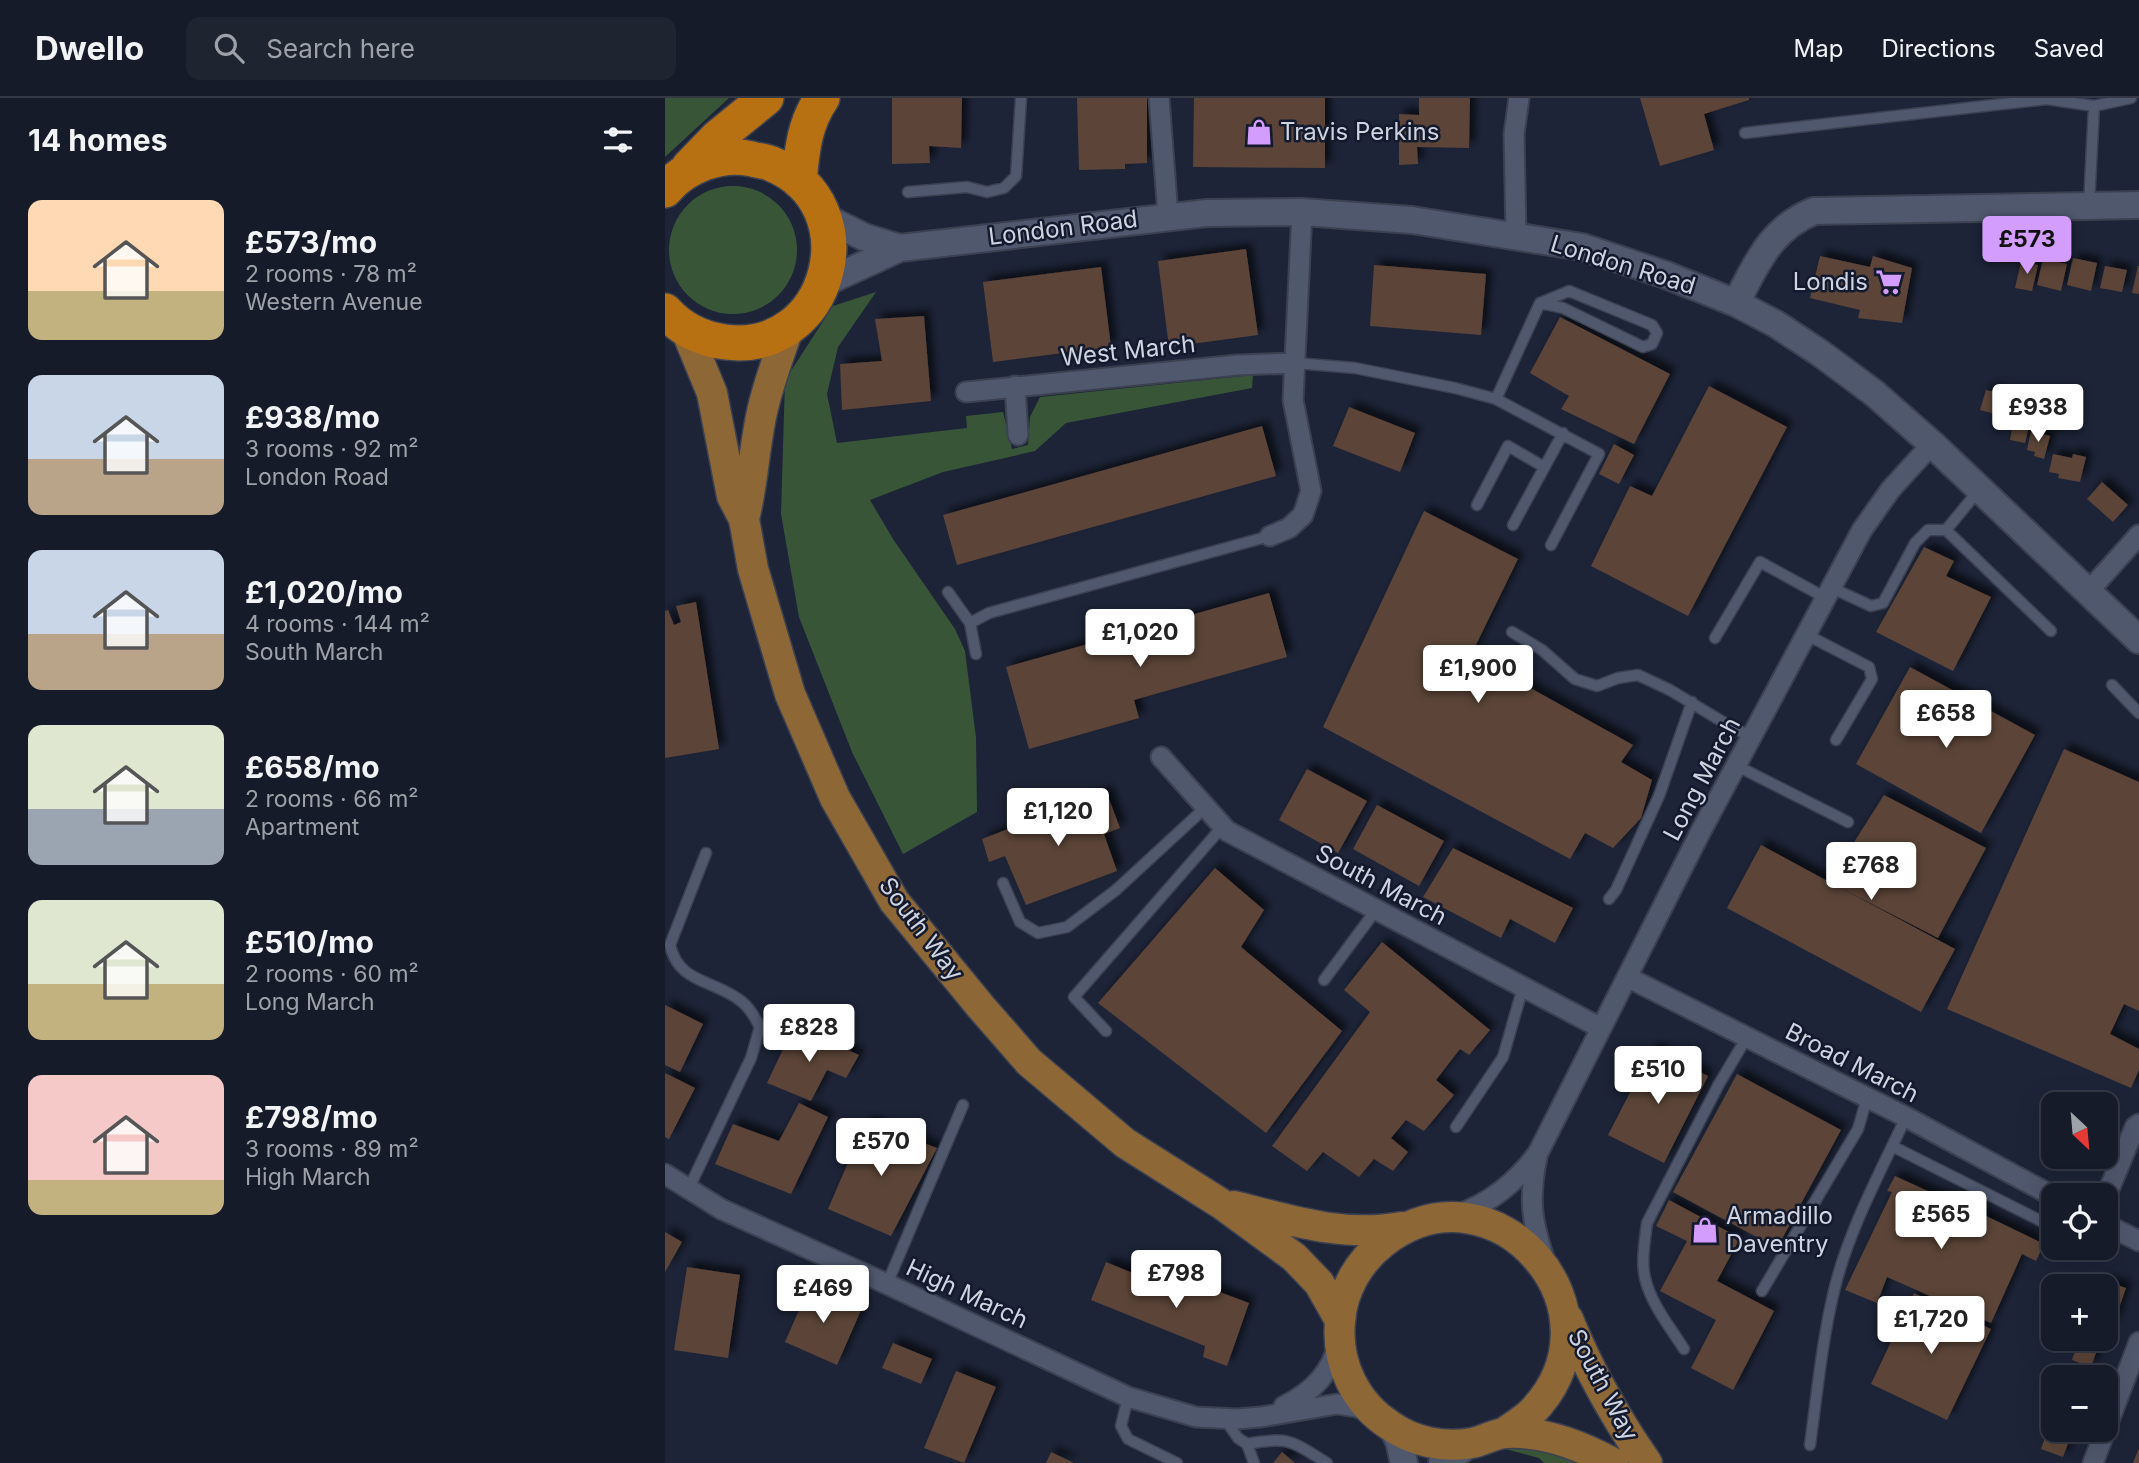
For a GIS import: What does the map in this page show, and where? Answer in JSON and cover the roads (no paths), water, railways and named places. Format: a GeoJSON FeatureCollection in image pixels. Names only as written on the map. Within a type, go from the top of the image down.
{"type":"FeatureCollection","features":[{"type":"Feature","properties":{"kind":"highway"},"geometry":{"type":"LineString","coordinates":[[673,182],[718,137],[766,98]]}},
{"type":"Feature","properties":{"kind":"highway"},"geometry":{"type":"LineString","coordinates":[[799,181],[803,137],[822,98]]}},
{"type":"Feature","properties":{"kind":"highway"},"geometry":{"type":"LineString","coordinates":[[673,182],[710,160],[741,157],[772,164],[799,181],[809,192],[824,217],[829,250],[824,283],[809,309],[788,328],[764,340],[737,344],[711,341],[676,321]]}},
{"type":"Feature","properties":{"kind":"main road"},"geometry":{"type":"LineString","coordinates":[[1735,303],[1777,233],[1795,219],[1814,211],[2139,205]]}},
{"type":"Feature","properties":{"kind":"main road","name":"London Road"},"geometry":{"type":"LineString","coordinates":[[824,283],[899,248],[1207,212],[1302,212],[1412,220],[1582,247],[1666,275],[1735,303],[1776,324],[1820,353],[1874,393],[1932,444],[2139,640]]}},
{"type":"Feature","properties":{"kind":"main road","name":"London Road"},"geometry":{"type":"LineString","coordinates":[[824,217],[864,237],[899,248]]}},
{"type":"Feature","properties":{"kind":"main road","name":"South Way"},"geometry":{"type":"LineString","coordinates":[[676,321],[712,393],[732,496],[744,519],[753,569],[790,694],[835,798],[894,901],[1029,1062],[1125,1143],[1220,1203],[1304,1265],[1319,1283],[1339,1330]]}},
{"type":"Feature","properties":{"kind":"main road","name":"South Way"},"geometry":{"type":"LineString","coordinates":[[744,519],[751,493],[754,452],[762,410],[788,328]]}},
{"type":"Feature","properties":{"kind":"main road","name":"South Way"},"geometry":{"type":"LineString","coordinates":[[1220,1203],[1342,1230],[1381,1230],[1418,1223]]}},
{"type":"Feature","properties":{"kind":"main road"},"geometry":{"type":"LineString","coordinates":[[1384,1421],[1410,1437],[1450,1445],[1471,1443],[1504,1433],[1529,1415],[1548,1392],[1561,1365],[1566,1335],[1563,1305],[1547,1269],[1528,1247],[1504,1230],[1477,1221],[1447,1218],[1418,1223],[1394,1234],[1373,1250],[1357,1271],[1345,1294],[1339,1330],[1343,1361],[1350,1381],[1399,1441],[1404,1463]]}},
{"type":"Feature","properties":{"kind":"main road","name":"South Way"},"geometry":{"type":"LineString","coordinates":[[1563,1305],[1591,1372],[1622,1427],[1647,1463]]}},
{"type":"Feature","properties":{"kind":"main road","name":"South Way"},"geometry":{"type":"LineString","coordinates":[[1504,1433],[1552,1439],[1576,1446],[1613,1463]]}},
{"type":"Feature","properties":{"kind":"main road"},"geometry":{"type":"LineString","coordinates":[[1442,1463],[1471,1443]]}},
{"type":"Feature","properties":{"kind":"street"},"geometry":{"type":"LineString","coordinates":[[1159,98],[1168,216]]}},
{"type":"Feature","properties":{"kind":"street"},"geometry":{"type":"LineString","coordinates":[[1516,235],[1514,134],[1520,98]]}},
{"type":"Feature","properties":{"kind":"street"},"geometry":{"type":"LineString","coordinates":[[1270,536],[1289,528],[1304,514],[1311,491],[1293,400],[1302,212]]}},
{"type":"Feature","properties":{"kind":"street","name":"West March"},"geometry":{"type":"LineString","coordinates":[[966,392],[1238,365],[1295,363]]}},
{"type":"Feature","properties":{"kind":"street"},"geometry":{"type":"LineString","coordinates":[[1015,386],[1017,435]]}},
{"type":"Feature","properties":{"kind":"street","name":"Long March"},"geometry":{"type":"LineString","coordinates":[[1447,1218],[1496,1196],[1517,1179],[1538,1153],[1701,831],[1862,530],[1891,489],[1932,444]]}},
{"type":"Feature","properties":{"kind":"street"},"geometry":{"type":"LineString","coordinates":[[2087,593],[2139,535]]}},
{"type":"Feature","properties":{"kind":"street","name":"South March"},"geometry":{"type":"LineString","coordinates":[[1161,757],[1227,831],[1601,1028]]}},
{"type":"Feature","properties":{"kind":"street","name":"Broad March"},"geometry":{"type":"LineString","coordinates":[[1627,977],[1906,1117],[2041,1190]]}},
{"type":"Feature","properties":{"kind":"street"},"geometry":{"type":"LineString","coordinates":[[2112,1183],[2135,1127],[2139,1124]]}},
{"type":"Feature","properties":{"kind":"street","name":"Long March"},"geometry":{"type":"LineString","coordinates":[[1538,1153],[1531,1196],[1532,1213],[1547,1269]]}},
{"type":"Feature","properties":{"kind":"street","name":"High March"},"geometry":{"type":"LineString","coordinates":[[665,1174],[721,1209],[1128,1397],[1196,1417],[1261,1418],[1337,1404],[1357,1407],[1384,1421]]}},
{"type":"Feature","properties":{"kind":"street"},"geometry":{"type":"LineString","coordinates":[[2118,1230],[2139,1241]]}},
{"type":"Feature","properties":{"kind":"street","name":"High March"},"geometry":{"type":"LineString","coordinates":[[1261,1418],[1312,1389],[1332,1364],[1339,1330]]}},
{"type":"Feature","properties":{"kind":"street"},"geometry":{"type":"LineString","coordinates":[[2093,1463],[2139,1342]]}},
{"type":"Feature","properties":{"kind":"lane"},"geometry":{"type":"LineString","coordinates":[[908,192],[967,187],[987,192],[1004,188],[1016,176],[1021,98]]}},
{"type":"Feature","properties":{"kind":"lane"},"geometry":{"type":"LineString","coordinates":[[1745,134],[2047,99],[2094,106],[2131,98]]}},
{"type":"Feature","properties":{"kind":"lane"},"geometry":{"type":"LineString","coordinates":[[2089,206],[2094,106]]}},
{"type":"Feature","properties":{"kind":"lane"},"geometry":{"type":"LineString","coordinates":[[1496,399],[1540,303],[1569,291],[1652,325],[1657,333],[1652,344],[1643,347],[1563,308],[1540,303]]}},
{"type":"Feature","properties":{"kind":"lane","name":"West March"},"geometry":{"type":"LineString","coordinates":[[1295,363],[1355,368],[1496,399],[1599,454],[1551,545]]}},
{"type":"Feature","properties":{"kind":"lane"},"geometry":{"type":"LineString","coordinates":[[1513,525],[1563,433]]}},
{"type":"Feature","properties":{"kind":"lane"},"geometry":{"type":"LineString","coordinates":[[1477,505],[1508,446],[1544,467]]}},
{"type":"Feature","properties":{"kind":"lane"},"geometry":{"type":"LineString","coordinates":[[1946,530],[1979,490]]}},
{"type":"Feature","properties":{"kind":"lane"},"geometry":{"type":"LineString","coordinates":[[1715,638],[1760,562],[1829,593],[1871,606],[1883,603],[1915,543],[1928,530],[1946,530],[2051,631]]}},
{"type":"Feature","properties":{"kind":"lane"},"geometry":{"type":"LineString","coordinates":[[970,623],[989,613],[1270,536]]}},
{"type":"Feature","properties":{"kind":"lane"},"geometry":{"type":"LineString","coordinates":[[948,592],[970,623],[976,654]]}},
{"type":"Feature","properties":{"kind":"lane"},"geometry":{"type":"LineString","coordinates":[[1512,632],[1542,650],[1575,679],[1597,686],[1618,678],[1638,675],[1692,702],[1728,726],[1753,738]]}},
{"type":"Feature","properties":{"kind":"lane"},"geometry":{"type":"LineString","coordinates":[[1807,635],[1869,667],[1872,679],[1836,740]]}},
{"type":"Feature","properties":{"kind":"lane"},"geometry":{"type":"LineString","coordinates":[[2112,685],[2139,713]]}},
{"type":"Feature","properties":{"kind":"lane"},"geometry":{"type":"LineString","coordinates":[[1609,899],[1616,890],[1659,796],[1692,702]]}},
{"type":"Feature","properties":{"kind":"lane"},"geometry":{"type":"LineString","coordinates":[[1737,766],[1848,822]]}},
{"type":"Feature","properties":{"kind":"lane"},"geometry":{"type":"LineString","coordinates":[[1003,883],[1020,922],[1038,933],[1067,927],[1116,890],[1206,807]]}},
{"type":"Feature","properties":{"kind":"lane"},"geometry":{"type":"LineString","coordinates":[[1106,1031],[1074,997],[1223,826]]}},
{"type":"Feature","properties":{"kind":"lane"},"geometry":{"type":"LineString","coordinates":[[689,1188],[751,1058],[760,1027],[752,1011],[739,999],[683,971],[673,960],[670,945],[706,853]]}},
{"type":"Feature","properties":{"kind":"lane"},"geometry":{"type":"LineString","coordinates":[[1324,980],[1376,910]]}},
{"type":"Feature","properties":{"kind":"lane"},"geometry":{"type":"LineString","coordinates":[[1455,1127],[1503,1058],[1523,987]]}},
{"type":"Feature","properties":{"kind":"lane"},"geometry":{"type":"LineString","coordinates":[[1684,1349],[1652,1298],[1644,1275],[1647,1223],[1719,1084],[1747,1037]]}},
{"type":"Feature","properties":{"kind":"lane"},"geometry":{"type":"LineString","coordinates":[[1762,1291],[1858,1129],[1867,1098]]}},
{"type":"Feature","properties":{"kind":"lane"},"geometry":{"type":"LineString","coordinates":[[887,1284],[963,1105]]}},
{"type":"Feature","properties":{"kind":"lane"},"geometry":{"type":"LineString","coordinates":[[1810,1445],[1834,1290],[1846,1251],[1906,1117]]}},
{"type":"Feature","properties":{"kind":"lane"},"geometry":{"type":"LineString","coordinates":[[1892,1146],[2041,1221]]}},
{"type":"Feature","properties":{"kind":"lane"},"geometry":{"type":"LineString","coordinates":[[1128,1397],[1121,1426],[1128,1439],[1177,1463]]}},
{"type":"Feature","properties":{"kind":"lane"},"geometry":{"type":"LineString","coordinates":[[1224,1418],[1238,1438],[1247,1444],[1254,1463]]}},
{"type":"Feature","properties":{"kind":"lane"},"geometry":{"type":"LineString","coordinates":[[1247,1444],[1275,1439],[1293,1442],[1327,1463]]}},
{"type":"Feature","properties":{"kind":"place","name":"Travis Perkins"},"geometry":{"type":"Point","coordinates":[1259,132]}},
{"type":"Feature","properties":{"kind":"place","name":"Londis"},"geometry":{"type":"Point","coordinates":[1889,282]}},
{"type":"Feature","properties":{"kind":"place","name":"Armadillo Daventry"},"geometry":{"type":"Point","coordinates":[1705,1230]}}]}
